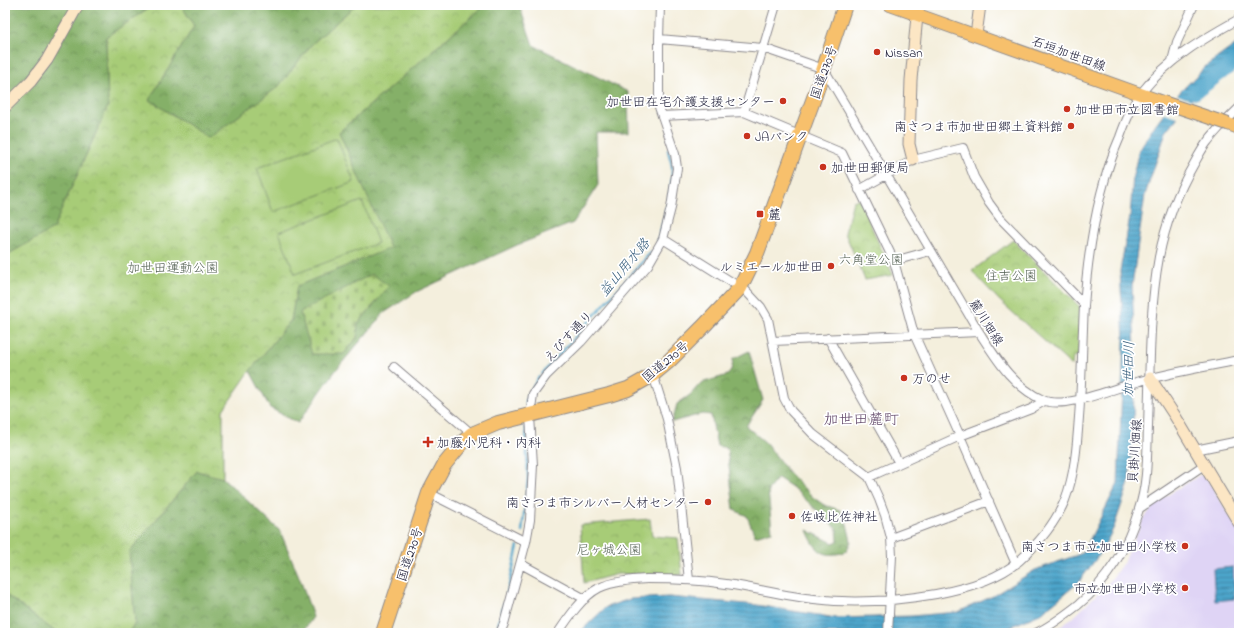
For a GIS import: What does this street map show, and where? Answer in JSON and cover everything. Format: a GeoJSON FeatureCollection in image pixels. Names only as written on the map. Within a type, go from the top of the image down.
{"type":"FeatureCollection","features":[{"type":"Feature","properties":{"kind":"highway","name":"国道270号"},"geometry":{"type":"LineString","coordinates":[[383,633],[429,493],[444,464],[458,447],[472,434],[498,423],[530,416],[628,389],[651,376],[669,361],[740,288],[757,253],[846,5]]}},
{"type":"Feature","properties":{"kind":"main road","name":"石垣加世田線"},"geometry":{"type":"LineString","coordinates":[[890,5],[919,12],[973,34],[1234,126]]}},
{"type":"Feature","properties":{"kind":"street"},"geometry":{"type":"LineString","coordinates":[[5,107],[32,81],[47,60],[78,5]]}},
{"type":"Feature","properties":{"kind":"street","name":"えびす通り"},"geometry":{"type":"LineString","coordinates":[[500,633],[504,624],[521,564],[530,520],[533,465],[530,416],[532,394],[546,376],[581,342],[648,265],[663,239],[672,208],[677,168],[675,154],[659,107],[660,5]]}},
{"type":"Feature","properties":{"kind":"street"},"geometry":{"type":"LineString","coordinates":[[744,112],[776,5]]}},
{"type":"Feature","properties":{"kind":"street"},"geometry":{"type":"LineString","coordinates":[[973,34],[980,5]]}},
{"type":"Feature","properties":{"kind":"street"},"geometry":{"type":"LineString","coordinates":[[1172,61],[1177,42],[1194,5]]}},
{"type":"Feature","properties":{"kind":"street"},"geometry":{"type":"LineString","coordinates":[[913,160],[909,144],[911,80],[919,12]]}},
{"type":"Feature","properties":{"kind":"street"},"geometry":{"type":"LineString","coordinates":[[558,633],[568,617],[585,599],[597,589],[614,583],[635,580],[689,580],[725,584],[813,599],[890,603],[958,590],[996,575],[1016,564],[1047,532],[1064,502],[1074,469],[1083,399],[1084,304],[1089,262],[1094,228],[1106,174],[1113,151],[1140,93],[1172,61],[1202,40],[1239,19]]}},
{"type":"Feature","properties":{"kind":"street"},"geometry":{"type":"LineString","coordinates":[[659,39],[764,48],[824,69]]}},
{"type":"Feature","properties":{"kind":"street","name":"麓川畑線"},"geometry":{"type":"LineString","coordinates":[[824,69],[978,332],[1003,368],[1015,382],[1044,401]]}},
{"type":"Feature","properties":{"kind":"street","name":"貝掛川畑線"},"geometry":{"type":"LineString","coordinates":[[1036,633],[1069,612],[1088,597],[1105,577],[1128,539],[1140,508],[1147,468],[1147,379],[1159,258],[1173,205],[1186,178],[1208,141],[1239,108]]}},
{"type":"Feature","properties":{"kind":"street"},"geometry":{"type":"LineString","coordinates":[[662,116],[744,112],[842,153],[894,261],[914,334],[1016,564]]}},
{"type":"Feature","properties":{"kind":"street"},"geometry":{"type":"LineString","coordinates":[[859,190],[913,160],[963,148],[980,188],[1000,218],[1084,304]]}},
{"type":"Feature","properties":{"kind":"street"},"geometry":{"type":"LineString","coordinates":[[663,239],[753,297],[768,319],[784,398],[791,411],[813,434],[869,477],[886,515],[891,538],[892,556],[888,633]]}},
{"type":"Feature","properties":{"kind":"street"},"geometry":{"type":"LineString","coordinates":[[894,261],[930,251]]}},
{"type":"Feature","properties":{"kind":"street"},"geometry":{"type":"LineString","coordinates":[[773,341],[978,332]]}},
{"type":"Feature","properties":{"kind":"street"},"geometry":{"type":"LineString","coordinates":[[828,338],[899,463]]}},
{"type":"Feature","properties":{"kind":"street"},"geometry":{"type":"LineString","coordinates":[[869,477],[960,436],[1031,409],[1044,401],[1061,402],[1083,399],[1147,379],[1239,360]]}},
{"type":"Feature","properties":{"kind":"street"},"geometry":{"type":"LineString","coordinates":[[394,367],[472,434]]}},
{"type":"Feature","properties":{"kind":"street"},"geometry":{"type":"LineString","coordinates":[[651,376],[655,381],[667,419],[676,468],[689,580]]}},
{"type":"Feature","properties":{"kind":"street"},"geometry":{"type":"LineString","coordinates":[[1147,379],[1204,464],[1239,523]]}},
{"type":"Feature","properties":{"kind":"street"},"geometry":{"type":"LineString","coordinates":[[1195,450],[1239,441]]}},
{"type":"Feature","properties":{"kind":"street"},"geometry":{"type":"LineString","coordinates":[[1140,508],[1204,464]]}},
{"type":"Feature","properties":{"kind":"street"},"geometry":{"type":"LineString","coordinates":[[429,493],[526,542]]}},
{"type":"Feature","properties":{"kind":"street"},"geometry":{"type":"LineString","coordinates":[[891,538],[989,502]]}},
{"type":"Feature","properties":{"kind":"street"},"geometry":{"type":"LineString","coordinates":[[521,564],[585,599]]}},
{"type":"Feature","properties":{"kind":"shaded area","name":"南さつま市立加世田小学校"},"geometry":{"type":"Polygon","coordinates":[[[1200,475],[1206,477],[1239,531],[1239,633],[1050,633],[1076,615],[1110,581],[1125,560],[1143,520],[1151,509],[1163,498],[1200,475]]]}},
{"type":"Feature","properties":{"kind":"green space"},"geometry":{"type":"Polygon","coordinates":[[[5,5],[153,5],[106,37],[108,106],[53,229],[5,256],[5,5]]]}},
{"type":"Feature","properties":{"kind":"green space","name":"加世田運動公園"},"geometry":{"type":"Polygon","coordinates":[[[153,5],[181,5],[194,26],[149,100],[209,138],[278,87],[312,44],[356,5],[485,5],[339,132],[390,248],[297,286],[291,320],[250,371],[223,410],[223,478],[197,471],[129,552],[135,623],[128,633],[57,633],[5,594],[5,256],[53,229],[108,106],[106,37],[153,5]]]}},
{"type":"Feature","properties":{"kind":"green space"},"geometry":{"type":"Polygon","coordinates":[[[181,5],[356,5],[312,44],[278,87],[209,138],[149,100],[194,26],[181,5]]]}},
{"type":"Feature","properties":{"kind":"green space"},"geometry":{"type":"Polygon","coordinates":[[[485,5],[519,5],[533,45],[628,92],[629,132],[596,132],[598,185],[573,223],[517,245],[416,292],[384,313],[336,370],[298,423],[270,408],[250,371],[291,320],[297,286],[389,248],[339,132],[485,5]]]}},
{"type":"Feature","properties":{"kind":"green space"},"geometry":{"type":"Polygon","coordinates":[[[337,138],[354,182],[273,212],[257,168],[337,138]]]}},
{"type":"Feature","properties":{"kind":"green space","name":"六角堂公園"},"geometry":{"type":"Polygon","coordinates":[[[859,199],[893,275],[865,280],[845,233],[853,201],[859,199]]]}},
{"type":"Feature","properties":{"kind":"green space"},"geometry":{"type":"Polygon","coordinates":[[[362,201],[378,243],[295,274],[279,232],[362,201]]]}},
{"type":"Feature","properties":{"kind":"green space","name":"住吉公園"},"geometry":{"type":"Polygon","coordinates":[[[1013,240],[1080,307],[1078,357],[1073,357],[1072,366],[999,300],[972,271],[1013,240]]]}},
{"type":"Feature","properties":{"kind":"green space"},"geometry":{"type":"Polygon","coordinates":[[[372,274],[389,286],[358,324],[357,338],[344,354],[312,354],[300,312],[372,274]]]}},
{"type":"Feature","properties":{"kind":"green space"},"geometry":{"type":"Polygon","coordinates":[[[749,351],[763,400],[746,426],[766,443],[789,473],[814,498],[824,505],[840,510],[847,524],[851,541],[847,551],[839,554],[826,554],[817,548],[807,530],[833,543],[838,541],[837,529],[792,487],[778,478],[768,490],[772,531],[755,536],[747,516],[734,510],[727,448],[717,446],[711,415],[702,414],[672,422],[677,404],[690,395],[701,383],[728,375],[732,368],[733,359],[749,351]]]}},
{"type":"Feature","properties":{"kind":"green space"},"geometry":{"type":"Polygon","coordinates":[[[197,471],[223,478],[280,531],[300,579],[313,617],[302,633],[128,633],[135,623],[129,552],[197,471]]]}},
{"type":"Feature","properties":{"kind":"green space","name":"尼ヶ城公園"},"geometry":{"type":"Polygon","coordinates":[[[650,519],[652,536],[678,538],[682,575],[618,574],[584,583],[580,525],[650,519]]]}},
{"type":"Feature","properties":{"kind":"green space"},"geometry":{"type":"Polygon","coordinates":[[[5,594],[57,633],[5,633],[5,594]]]}},
{"type":"Feature","properties":{"kind":"water"},"geometry":{"type":"Polygon","coordinates":[[[1239,42],[1239,58],[1222,70],[1195,95],[1166,132],[1145,195],[1132,286],[1135,348],[1133,429],[1129,483],[1114,527],[1102,551],[1078,583],[1040,614],[996,633],[579,633],[606,607],[630,599],[669,597],[757,605],[836,618],[911,616],[958,612],[993,596],[1035,570],[1083,553],[1118,483],[1124,340],[1120,271],[1130,217],[1133,175],[1139,150],[1155,125],[1179,93],[1206,66],[1239,42]]]}},
{"type":"Feature","properties":{"kind":"water"},"geometry":{"type":"Polygon","coordinates":[[[1233,567],[1235,599],[1215,601],[1213,569],[1233,567]]]}},
{"type":"Feature","properties":{"kind":"pier"},"geometry":{"type":"Polygon","coordinates":[[[1175,94],[1194,101],[1180,118],[1162,112],[1175,94]]]}},
{"type":"Feature","properties":{"kind":"waterway","name":"加世田川"},"geometry":{"type":"LineString","coordinates":[[1195,92],[1239,59]]}},
{"type":"Feature","properties":{"kind":"waterway"},"geometry":{"type":"LineString","coordinates":[[663,112],[688,111]]}},
{"type":"Feature","properties":{"kind":"waterway","name":"益山用水路"},"geometry":{"type":"LineString","coordinates":[[658,241],[668,204],[671,185],[672,166],[668,150]]}},
{"type":"Feature","properties":{"kind":"waterway","name":"益山用水路"},"geometry":{"type":"LineString","coordinates":[[542,374],[651,252]]}},
{"type":"Feature","properties":{"kind":"waterway","name":"益山用水路"},"geometry":{"type":"LineString","coordinates":[[526,403],[527,397],[539,377]]}},
{"type":"Feature","properties":{"kind":"waterway","name":"益山用水路"},"geometry":{"type":"LineString","coordinates":[[522,531],[528,479],[526,427]]}},
{"type":"Feature","properties":{"kind":"waterway","name":"益山用水路"},"geometry":{"type":"LineString","coordinates":[[507,594],[518,546]]}},
{"type":"Feature","properties":{"kind":"waterway","name":"益山用水路"},"geometry":{"type":"LineString","coordinates":[[496,633],[504,603]]}},
{"type":"Feature","properties":{"kind":"place","name":"Nissan"},"geometry":{"type":"Point","coordinates":[877,52]}},
{"type":"Feature","properties":{"kind":"place","name":"加世田在宅介護支援センター"},"geometry":{"type":"Point","coordinates":[783,101]}},
{"type":"Feature","properties":{"kind":"place","name":"加世田市立図書館"},"geometry":{"type":"Point","coordinates":[1067,109]}},
{"type":"Feature","properties":{"kind":"place","name":"南さつま市加世田郷土資料館"},"geometry":{"type":"Point","coordinates":[1071,126]}},
{"type":"Feature","properties":{"kind":"place","name":"JAバンク"},"geometry":{"type":"Point","coordinates":[747,136]}},
{"type":"Feature","properties":{"kind":"place","name":"加世田郵便局"},"geometry":{"type":"Point","coordinates":[823,167]}},
{"type":"Feature","properties":{"kind":"place","name":"麓"},"geometry":{"type":"Point","coordinates":[760,214]}},
{"type":"Feature","properties":{"kind":"place","name":"ルミエール加世田"},"geometry":{"type":"Point","coordinates":[831,266]}},
{"type":"Feature","properties":{"kind":"place","name":"万のせ"},"geometry":{"type":"Point","coordinates":[904,378]}},
{"type":"Feature","properties":{"kind":"place","name":"加藤小児科・内科"},"geometry":{"type":"Point","coordinates":[428,442]}},
{"type":"Feature","properties":{"kind":"place","name":"南さつま市シルバー人材センター"},"geometry":{"type":"Point","coordinates":[708,502]}},
{"type":"Feature","properties":{"kind":"place","name":"佐岐比佐神社"},"geometry":{"type":"Point","coordinates":[792,516]}},
{"type":"Feature","properties":{"kind":"place","name":"南さつま市立加世田小学校"},"geometry":{"type":"Point","coordinates":[1185,546]}},
{"type":"Feature","properties":{"kind":"place","name":"市立加世田小学校"},"geometry":{"type":"Point","coordinates":[1185,588]}},
{"type":"Feature","properties":{"kind":"district","name":"加世田麓町"},"geometry":{"type":"Point","coordinates":[861,419]}}]}
